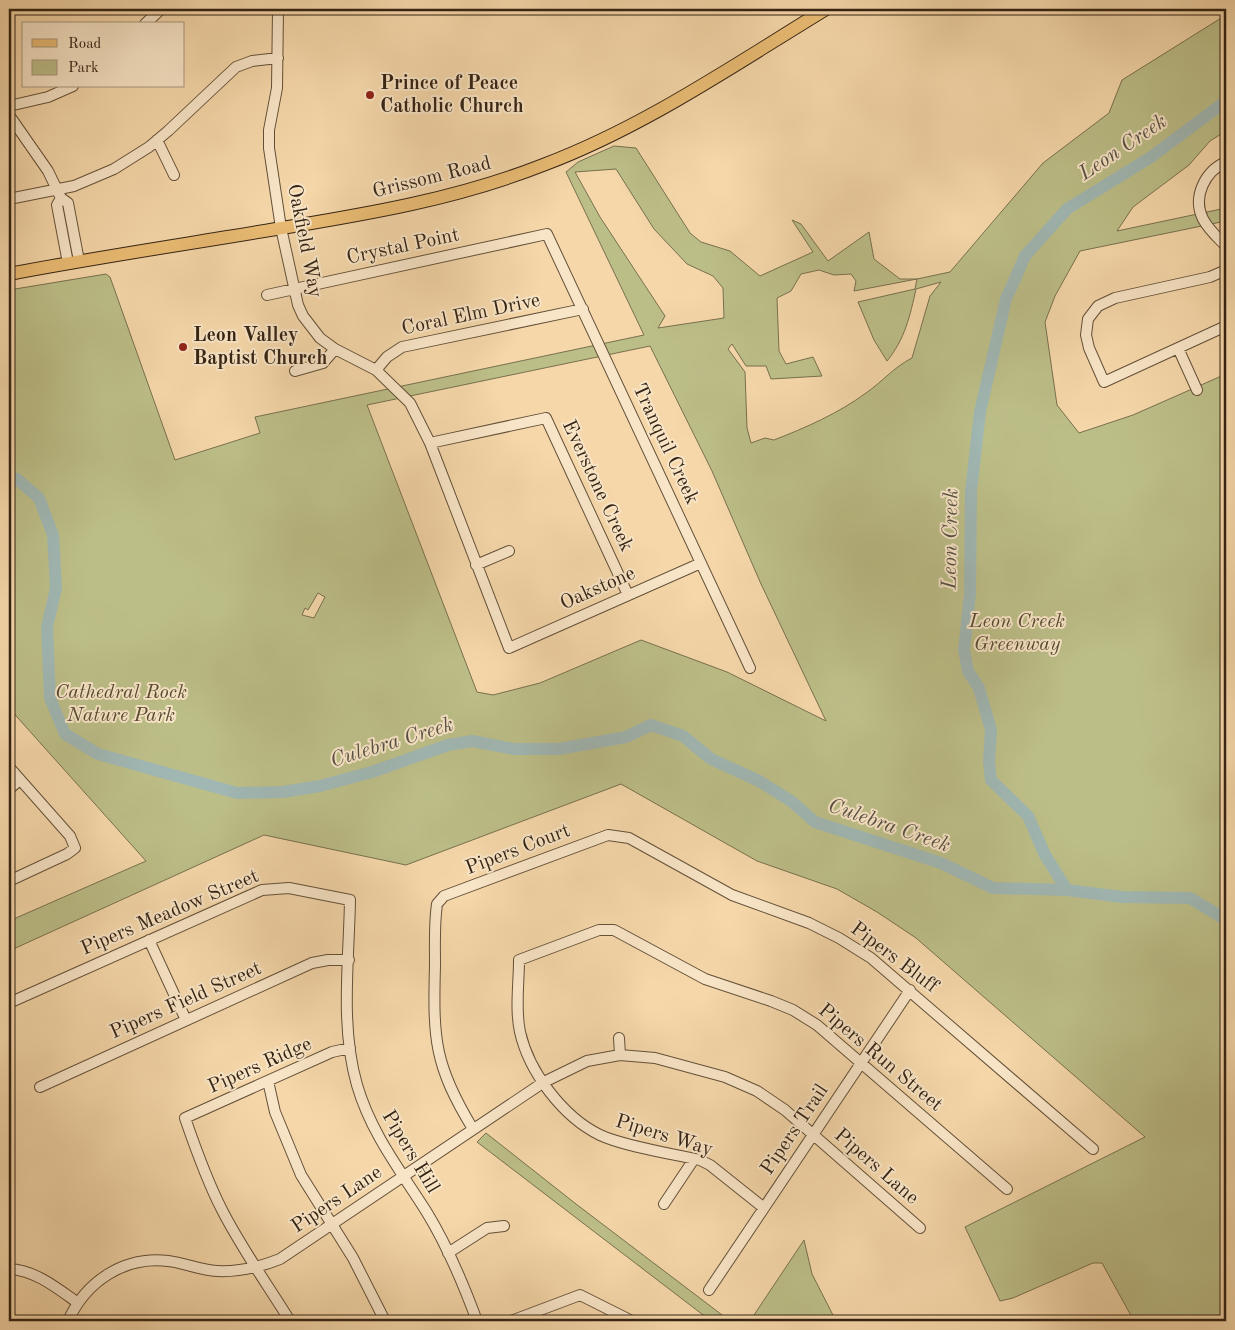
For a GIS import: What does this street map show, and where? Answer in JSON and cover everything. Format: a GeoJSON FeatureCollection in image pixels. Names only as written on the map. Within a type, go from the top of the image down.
{"type":"FeatureCollection","features":[{"type":"Feature","properties":{"kind":"main road","name":"Grissom Road"},"geometry":{"type":"LineString","coordinates":[[9,274],[365,214],[445,197],[544,165],[605,138],[674,101],[826,9]]}},
{"type":"Feature","properties":{"kind":"street"},"geometry":{"type":"LineString","coordinates":[[148,22],[161,9]]}},
{"type":"Feature","properties":{"kind":"street","name":"Oakfield Way"},"geometry":{"type":"LineString","coordinates":[[278,9],[277,88],[268,139],[281,228],[293,289],[302,316],[320,338],[335,349],[376,370],[410,403],[430,443],[510,648]]}},
{"type":"Feature","properties":{"kind":"street"},"geometry":{"type":"LineString","coordinates":[[9,199],[59,194],[114,170],[157,140],[236,67],[252,61],[278,58]]}},
{"type":"Feature","properties":{"kind":"street"},"geometry":{"type":"LineString","coordinates":[[9,106],[48,97],[68,88]]}},
{"type":"Feature","properties":{"kind":"street"},"geometry":{"type":"LineString","coordinates":[[9,115],[43,164],[59,194],[57,204],[74,262]]}},
{"type":"Feature","properties":{"kind":"street"},"geometry":{"type":"LineString","coordinates":[[157,140],[174,175]]}},
{"type":"Feature","properties":{"kind":"street"},"geometry":{"type":"LineString","coordinates":[[1226,162],[1214,170],[1204,182],[1199,203],[1203,220],[1226,246]]}},
{"type":"Feature","properties":{"kind":"street","name":"Crystal Point"},"geometry":{"type":"LineString","coordinates":[[267,295],[547,234]]}},
{"type":"Feature","properties":{"kind":"street","name":"Tranquil Creek"},"geometry":{"type":"LineString","coordinates":[[547,234],[750,668]]}},
{"type":"Feature","properties":{"kind":"street"},"geometry":{"type":"LineString","coordinates":[[1226,270],[1210,276],[1115,298],[1098,306],[1088,320],[1086,335],[1089,348],[1104,382],[1226,326]]}},
{"type":"Feature","properties":{"kind":"street","name":"Coral Elm Drive"},"geometry":{"type":"LineString","coordinates":[[376,370],[387,357],[402,347],[583,309]]}},
{"type":"Feature","properties":{"kind":"street"},"geometry":{"type":"LineString","coordinates":[[1178,348],[1197,390]]}},
{"type":"Feature","properties":{"kind":"street"},"geometry":{"type":"LineString","coordinates":[[295,371],[323,363],[335,349]]}},
{"type":"Feature","properties":{"kind":"street","name":"Everstone Creek"},"geometry":{"type":"LineString","coordinates":[[430,443],[546,418],[628,595]]}},
{"type":"Feature","properties":{"kind":"street"},"geometry":{"type":"LineString","coordinates":[[476,564],[509,551]]}},
{"type":"Feature","properties":{"kind":"street","name":"Oakstone"},"geometry":{"type":"LineString","coordinates":[[510,648],[701,563]]}},
{"type":"Feature","properties":{"kind":"street"},"geometry":{"type":"LineString","coordinates":[[9,768],[70,836],[75,848],[67,854],[9,880]]}},
{"type":"Feature","properties":{"kind":"street"},"geometry":{"type":"LineString","coordinates":[[9,789],[20,780]]}},
{"type":"Feature","properties":{"kind":"street","name":"Pipers Court"},"geometry":{"type":"LineString","coordinates":[[473,1129],[449,1087],[435,1040],[433,1009],[437,904],[444,896],[614,835]]}},
{"type":"Feature","properties":{"kind":"street","name":"Pipers Bluff"},"geometry":{"type":"LineString","coordinates":[[614,835],[629,838],[732,895],[809,923],[839,938],[871,958],[1093,1149]]}},
{"type":"Feature","properties":{"kind":"street","name":"Pipers Meadow Street"},"geometry":{"type":"LineString","coordinates":[[9,1003],[268,888],[289,888],[350,900]]}},
{"type":"Feature","properties":{"kind":"street","name":"Pipers Hill"},"geometry":{"type":"LineString","coordinates":[[350,900],[350,1048],[357,1085],[367,1113],[380,1140],[426,1212],[448,1253],[476,1321]]}},
{"type":"Feature","properties":{"kind":"street","name":"Pipers Way"},"geometry":{"type":"LineString","coordinates":[[607,930],[520,960],[518,1008],[520,1032],[528,1055],[544,1082],[571,1116],[600,1135],[694,1159],[710,1165],[764,1208]]}},
{"type":"Feature","properties":{"kind":"street","name":"Pipers Run Street"},"geometry":{"type":"LineString","coordinates":[[607,930],[623,933],[705,979],[793,1010],[817,1024],[1007,1188]]}},
{"type":"Feature","properties":{"kind":"street"},"geometry":{"type":"LineString","coordinates":[[149,940],[186,1020]]}},
{"type":"Feature","properties":{"kind":"street","name":"Pipers Field Street"},"geometry":{"type":"LineString","coordinates":[[40,1087],[312,963],[328,960],[349,960]]}},
{"type":"Feature","properties":{"kind":"street","name":"Pipers Trail"},"geometry":{"type":"LineString","coordinates":[[709,1290],[910,990]]}},
{"type":"Feature","properties":{"kind":"street"},"geometry":{"type":"LineString","coordinates":[[619,1038],[620,1055]]}},
{"type":"Feature","properties":{"kind":"street","name":"Pipers Ridge"},"geometry":{"type":"LineString","coordinates":[[256,1267],[222,1210],[206,1176],[185,1118],[332,1052],[350,1048]]}},
{"type":"Feature","properties":{"kind":"street","name":"Pipers Lane"},"geometry":{"type":"LineString","coordinates":[[68,1321],[78,1303],[89,1289],[103,1277],[124,1266],[138,1262],[166,1261],[217,1271],[256,1267],[286,1256],[544,1082],[581,1063],[620,1055],[655,1058],[742,1084],[785,1110],[920,1228]]}},
{"type":"Feature","properties":{"kind":"street"},"geometry":{"type":"LineString","coordinates":[[268,1081],[275,1112],[301,1175],[331,1226],[353,1258],[384,1321]]}},
{"type":"Feature","properties":{"kind":"street","name":"Pipers Way"},"geometry":{"type":"LineString","coordinates":[[596,1145],[600,1135]]}},
{"type":"Feature","properties":{"kind":"street"},"geometry":{"type":"LineString","coordinates":[[664,1204],[694,1159]]}},
{"type":"Feature","properties":{"kind":"street"},"geometry":{"type":"LineString","coordinates":[[448,1253],[487,1228],[504,1226]]}},
{"type":"Feature","properties":{"kind":"street"},"geometry":{"type":"LineString","coordinates":[[256,1267],[290,1321]]}},
{"type":"Feature","properties":{"kind":"street"},"geometry":{"type":"LineString","coordinates":[[9,1269],[24,1271],[39,1277],[78,1303]]}},
{"type":"Feature","properties":{"kind":"street"},"geometry":{"type":"LineString","coordinates":[[511,1321],[580,1295],[632,1321]]}},
{"type":"Feature","properties":{"kind":"green space"},"geometry":{"type":"Polygon","coordinates":[[[1226,15],[1226,131],[1210,141],[1189,165],[1133,207],[1117,231],[1226,208],[1226,221],[1080,251],[1055,296],[1045,322],[1057,405],[1079,433],[1133,415],[1226,374],[1226,1321],[1134,1321],[1102,1263],[1093,1263],[1013,1298],[1000,1301],[965,1227],[1145,1137],[916,938],[877,912],[837,889],[757,861],[621,784],[406,865],[264,835],[9,951],[9,921],[146,861],[9,708],[9,290],[106,274],[110,277],[175,460],[260,433],[255,417],[644,335],[566,172],[578,162],[614,146],[636,148],[690,233],[701,242],[730,251],[760,276],[813,252],[792,220],[801,224],[828,261],[869,232],[874,259],[900,279],[917,279],[950,272],[1043,163],[1109,113],[1122,80],[1226,15]],[[616,169],[575,172],[600,217],[665,316],[658,328],[724,318],[723,288],[713,276],[687,264],[654,229],[616,169]],[[819,270],[801,274],[791,291],[777,298],[779,351],[786,364],[813,357],[822,376],[771,379],[766,366],[746,366],[732,344],[728,349],[745,372],[747,428],[751,443],[765,438],[774,440],[833,413],[856,400],[912,358],[930,296],[941,282],[916,289],[903,336],[887,361],[874,340],[858,302],[915,289],[917,279],[854,291],[856,281],[851,274],[834,275],[819,270]],[[650,346],[367,405],[477,692],[493,695],[540,683],[641,640],[727,672],[826,721],[761,584],[712,471],[650,346]],[[318,593],[308,610],[305,608],[302,615],[314,618],[325,597],[318,593]]]}},
{"type":"Feature","properties":{"kind":"green space"},"geometry":{"type":"Polygon","coordinates":[[[486,1133],[730,1321],[711,1321],[477,1142],[486,1133]]]}},
{"type":"Feature","properties":{"kind":"green space"},"geometry":{"type":"Polygon","coordinates":[[[804,1240],[812,1274],[836,1321],[750,1321],[804,1240]]]}},
{"type":"Feature","properties":{"kind":"waterway","name":"Leon Creek"},"geometry":{"type":"LineString","coordinates":[[1067,890],[1045,855],[1028,816],[991,780],[989,762],[991,730],[979,688],[968,671],[964,650],[970,594],[971,491],[980,412],[1006,299],[1025,256],[1067,209],[1151,157],[1226,101]]}},
{"type":"Feature","properties":{"kind":"waterway","name":"Culebra Creek"},"geometry":{"type":"LineString","coordinates":[[9,478],[17,479],[39,498],[53,535],[56,588],[47,627],[50,698],[65,734],[98,754],[237,793],[283,792],[320,786],[372,772],[448,745],[472,741],[514,749],[559,749],[626,737],[651,725],[683,736],[711,759],[759,781],[791,801],[815,822],[941,863],[993,888],[1067,890],[1122,897],[1190,898],[1225,919],[1226,922]]}},
{"type":"Feature","properties":{"kind":"place","name":"Prince of Peace Catholic Church"},"geometry":{"type":"Point","coordinates":[370,95]}},
{"type":"Feature","properties":{"kind":"place","name":"Leon Valley Baptist Church"},"geometry":{"type":"Point","coordinates":[183,347]}},
{"type":"Feature","properties":{"kind":"park label","name":"Leon Creek Greenway"},"geometry":{"type":"Point","coordinates":[1017,634]}},
{"type":"Feature","properties":{"kind":"park label","name":"Cathedral Rock Nature Park"},"geometry":{"type":"Point","coordinates":[121,704]}}]}
